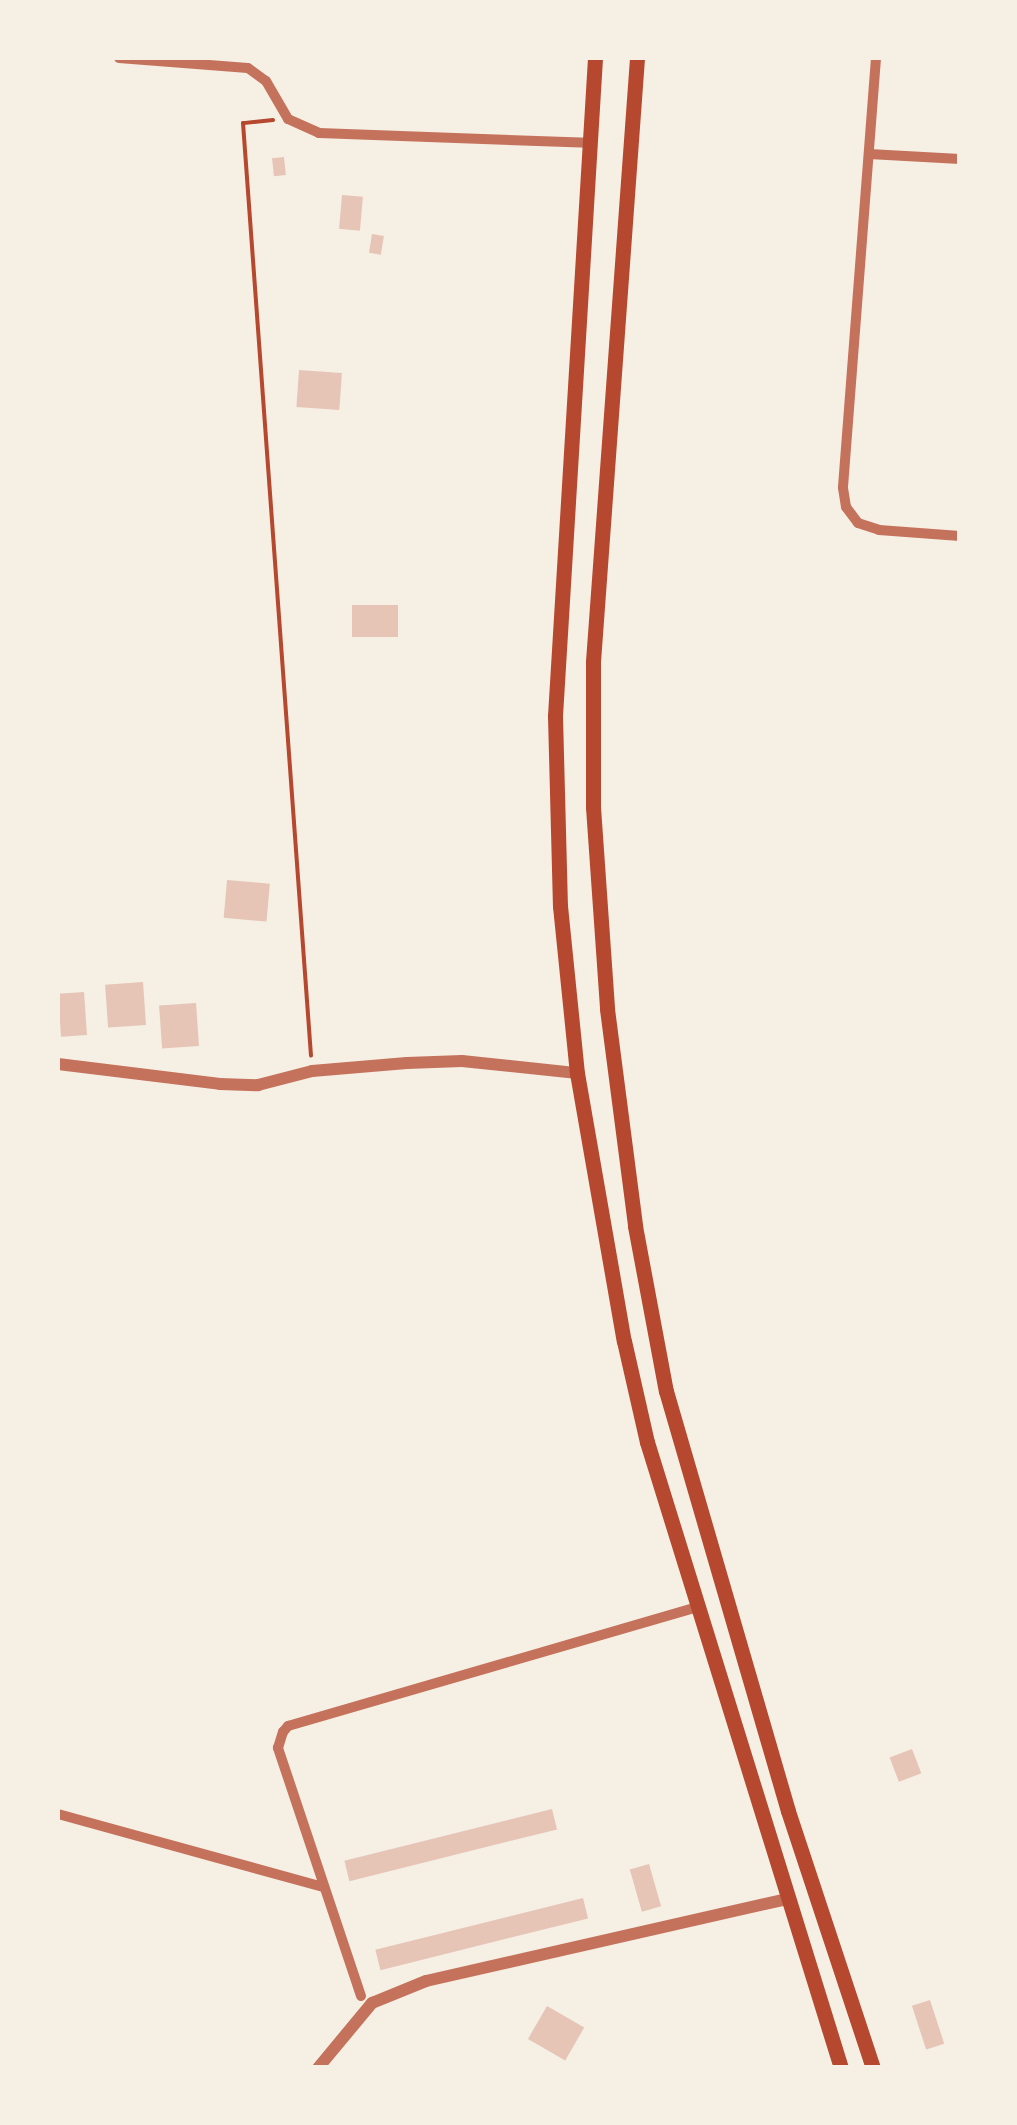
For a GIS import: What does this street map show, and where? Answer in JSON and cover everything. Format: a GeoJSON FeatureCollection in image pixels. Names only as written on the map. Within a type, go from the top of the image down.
{"type":"FeatureCollection","features":[{"type":"Feature","properties":{"kind":"highway"},"geometry":{"type":"LineString","coordinates":[[594,58],[555,732],[559,890],[577,1072],[634,1392],[841,2068]]}},
{"type":"Feature","properties":{"kind":"highway"},"geometry":{"type":"LineString","coordinates":[[636,58],[594,662],[593,807],[599,936],[635,1226],[666,1392],[788,1811],[872,2068]]}},
{"type":"Feature","properties":{"kind":"highway"},"geometry":{"type":"LineString","coordinates":[[763,1820],[788,1811]]}},
{"type":"Feature","properties":{"kind":"street"},"geometry":{"type":"LineString","coordinates":[[119,58],[248,68],[266,81],[288,119],[319,133],[588,143]]}},
{"type":"Feature","properties":{"kind":"street"},"geometry":{"type":"LineString","coordinates":[[876,58],[843,488],[846,507],[858,523],[879,530],[960,536]]}},
{"type":"Feature","properties":{"kind":"street"},"geometry":{"type":"LineString","coordinates":[[869,154],[960,159]]}},
{"type":"Feature","properties":{"kind":"street"},"geometry":{"type":"LineString","coordinates":[[58,1064],[258,1085],[312,1072],[462,1061],[577,1072]]}},
{"type":"Feature","properties":{"kind":"street"},"geometry":{"type":"LineString","coordinates":[[361,1996],[278,1748],[288,1726],[697,1607]]}},
{"type":"Feature","properties":{"kind":"street"},"geometry":{"type":"LineString","coordinates":[[58,1814],[323,1887]]}},
{"type":"Feature","properties":{"kind":"street"},"geometry":{"type":"LineString","coordinates":[[318,2068],[372,2003],[426,1981],[787,1899]]}},
{"type":"Feature","properties":{"kind":"path"},"geometry":{"type":"LineString","coordinates":[[288,119],[243,124],[312,1072]]}},
{"type":"Feature","properties":{"kind":"building"},"geometry":{"type":"Polygon","coordinates":[[[284,157],[286,175],[274,176],[272,158],[284,157]]]}},
{"type":"Feature","properties":{"kind":"building"},"geometry":{"type":"Polygon","coordinates":[[[342,195],[363,197],[360,231],[339,229],[342,195]]]}},
{"type":"Feature","properties":{"kind":"building"},"geometry":{"type":"Polygon","coordinates":[[[372,234],[384,236],[381,255],[369,253],[372,234]]]}},
{"type":"Feature","properties":{"kind":"building"},"geometry":{"type":"Polygon","coordinates":[[[299,370],[342,373],[339,410],[296,407],[299,370]]]}},
{"type":"Feature","properties":{"kind":"building"},"geometry":{"type":"Polygon","coordinates":[[[352,605],[398,605],[398,637],[352,637],[352,605]]]}},
{"type":"Feature","properties":{"kind":"building"},"geometry":{"type":"Polygon","coordinates":[[[227,880],[270,884],[267,922],[224,918],[227,880]]]}},
{"type":"Feature","properties":{"kind":"building"},"geometry":{"type":"Polygon","coordinates":[[[143,982],[146,1025],[108,1028],[105,985],[143,982]]]}},
{"type":"Feature","properties":{"kind":"building"},"geometry":{"type":"Polygon","coordinates":[[[84,992],[87,1035],[61,1037],[58,994],[84,992]]]}},
{"type":"Feature","properties":{"kind":"building"},"geometry":{"type":"Polygon","coordinates":[[[196,1003],[199,1046],[162,1048],[159,1006],[196,1003]]]}},
{"type":"Feature","properties":{"kind":"building"},"geometry":{"type":"Polygon","coordinates":[[[912,1749],[921,1773],[899,1782],[890,1758],[912,1749]]]}},
{"type":"Feature","properties":{"kind":"building"},"geometry":{"type":"Polygon","coordinates":[[[552,1809],[557,1829],[349,1881],[344,1861],[552,1809]]]}},
{"type":"Feature","properties":{"kind":"building"},"geometry":{"type":"Polygon","coordinates":[[[649,1864],[661,1906],[642,1912],[630,1870],[649,1864]]]}},
{"type":"Feature","properties":{"kind":"building"},"geometry":{"type":"Polygon","coordinates":[[[583,1898],[588,1918],[380,1970],[375,1950],[583,1898]]]}},
{"type":"Feature","properties":{"kind":"building"},"geometry":{"type":"Polygon","coordinates":[[[930,2000],[944,2044],[926,2050],[912,2006],[930,2000]]]}},
{"type":"Feature","properties":{"kind":"building"},"geometry":{"type":"Polygon","coordinates":[[[547,2006],[584,2028],[565,2060],[528,2039],[547,2006]]]}}]}
